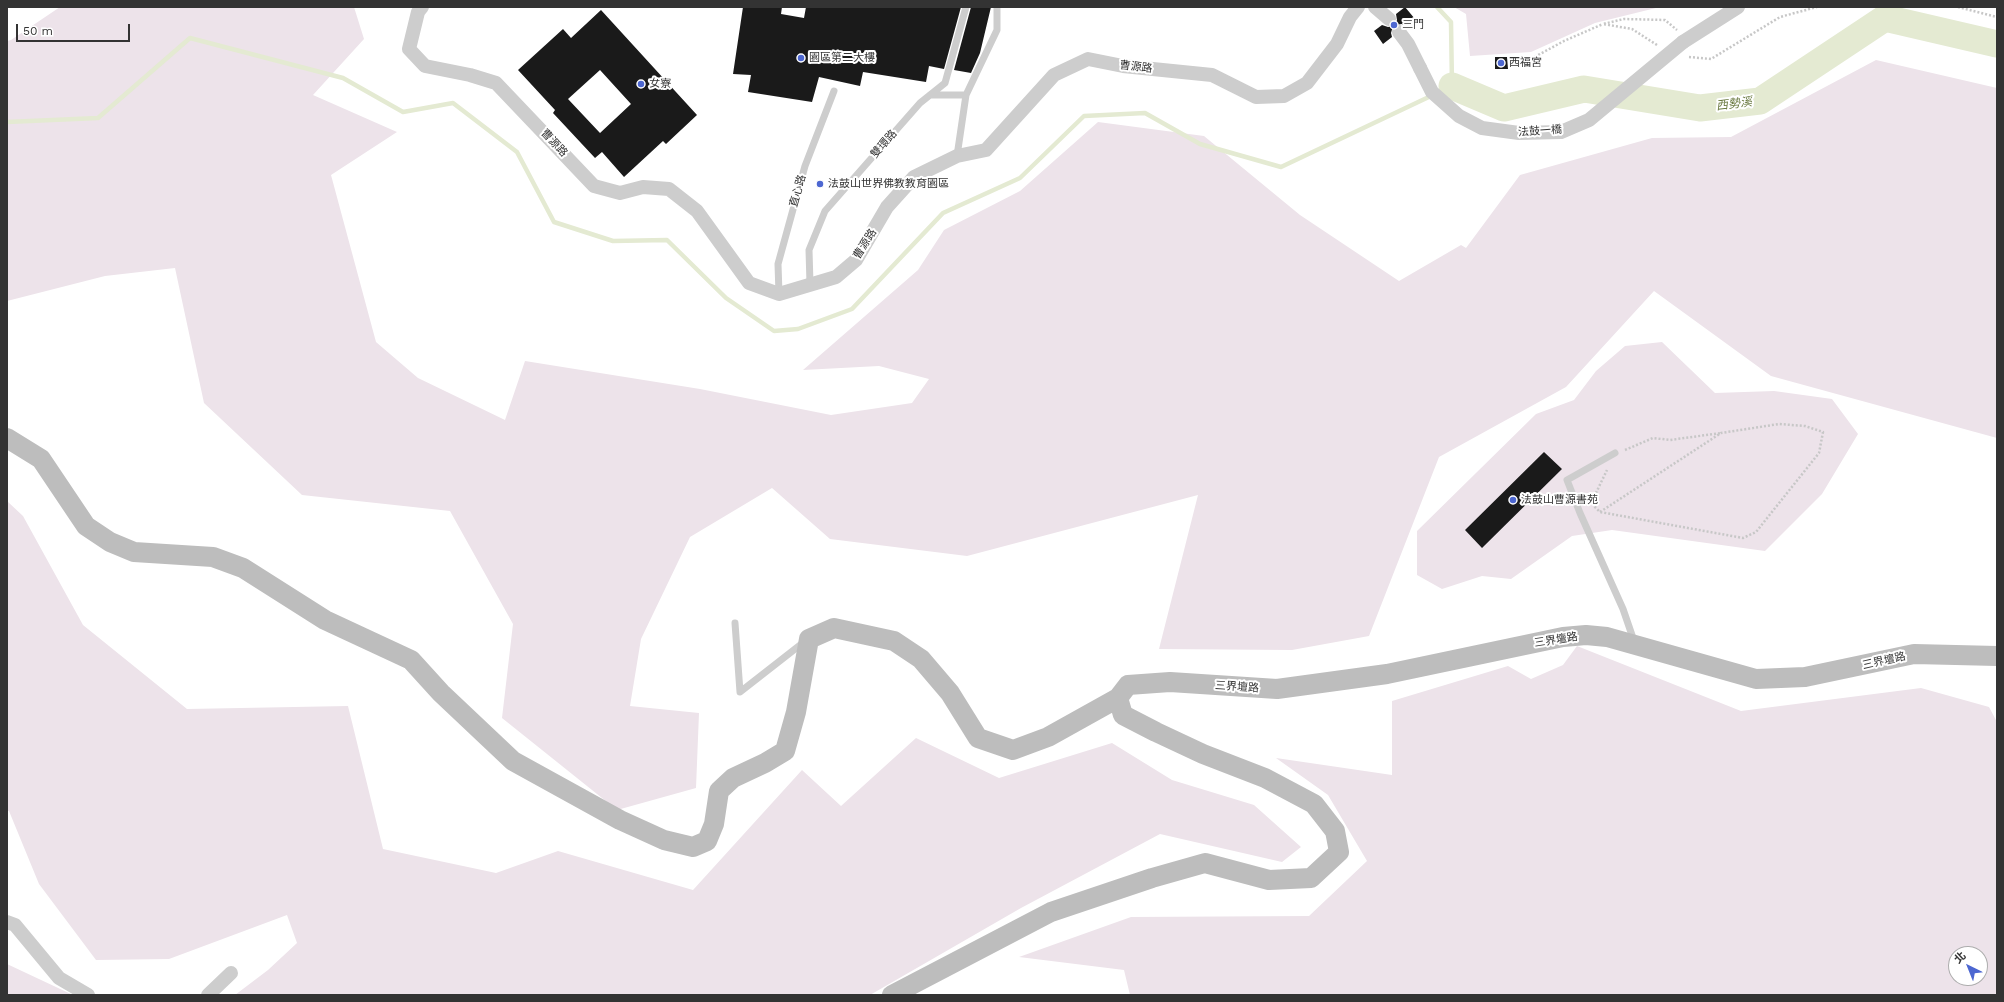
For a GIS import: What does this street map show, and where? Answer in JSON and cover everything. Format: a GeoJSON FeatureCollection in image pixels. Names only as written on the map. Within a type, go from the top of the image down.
{"type":"FeatureCollection","features":[{"type":"Feature","properties":{"kind":"street","name":"曹源路"},"geometry":{"type":"LineString","coordinates":[[422,7],[418,12],[409,49],[425,66],[470,75],[496,83],[594,186],[620,193],[643,187],[669,189],[697,211],[749,283],[779,294],[836,277],[856,260],[887,207],[914,177],[957,156],[986,150],[1054,75],[1088,59],[1122,66],[1212,75],[1256,97],[1284,96],[1307,83],[1337,44],[1350,16],[1358,7]]}},
{"type":"Feature","properties":{"kind":"street"},"geometry":{"type":"LineString","coordinates":[[1375,7],[1389,19]]}},
{"type":"Feature","properties":{"kind":"street","name":"法鼓一橋"},"geometry":{"type":"LineString","coordinates":[[1399,32],[1408,44],[1432,92],[1459,116],[1482,128],[1519,133],[1561,132],[1589,120],[1683,42],[1738,7]]}},
{"type":"Feature","properties":{"kind":"street"},"geometry":{"type":"LineString","coordinates":[[7,438],[41,459],[86,526],[110,542],[134,552],[213,557],[243,568],[325,620],[410,660],[441,693],[513,761],[589,803],[664,840],[693,847],[707,841],[714,824],[719,791],[733,778],[765,763],[785,751],[796,712],[809,639]]}},
{"type":"Feature","properties":{"kind":"street","name":"三界壇路"},"geometry":{"type":"LineString","coordinates":[[809,639],[834,628],[894,641],[921,660],[945,687],[978,738],[1013,750],[1048,738],[1118,698],[1128,685],[1170,682],[1277,689],[1387,674],[1563,637],[1586,635],[1607,637],[1756,679],[1805,677],[1914,654],[1997,656]]}},
{"type":"Feature","properties":{"kind":"street"},"geometry":{"type":"LineString","coordinates":[[892,995],[1051,912],[1152,878],[1205,863],[1270,880],[1311,878],[1339,852],[1335,831],[1314,804],[1265,778],[1203,754],[1123,715],[1118,698]]}},
{"type":"Feature","properties":{"kind":"street"},"geometry":{"type":"LineString","coordinates":[[7,922],[15,925],[59,978],[88,995]]}},
{"type":"Feature","properties":{"kind":"street"},"geometry":{"type":"LineString","coordinates":[[208,995],[231,973]]}},
{"type":"Feature","properties":{"kind":"lane","name":"雙環路"},"geometry":{"type":"LineString","coordinates":[[810,284],[809,250],[825,211],[920,103],[946,83],[966,7]]}},
{"type":"Feature","properties":{"kind":"lane"},"geometry":{"type":"LineString","coordinates":[[957,156],[966,95],[997,30],[997,7]]}},
{"type":"Feature","properties":{"kind":"lane","name":"直心路"},"geometry":{"type":"LineString","coordinates":[[779,294],[778,264],[805,166],[834,91]]}},
{"type":"Feature","properties":{"kind":"lane"},"geometry":{"type":"LineString","coordinates":[[930,95],[966,95]]}},
{"type":"Feature","properties":{"kind":"lane"},"geometry":{"type":"LineString","coordinates":[[1615,453],[1567,480],[1580,513],[1623,609],[1635,645]]}},
{"type":"Feature","properties":{"kind":"lane"},"geometry":{"type":"LineString","coordinates":[[735,623],[740,692],[809,639]]}},
{"type":"Feature","properties":{"kind":"path"},"geometry":{"type":"LineString","coordinates":[[1958,7],[1997,17]]}},
{"type":"Feature","properties":{"kind":"path"},"geometry":{"type":"LineString","coordinates":[[1512,64],[1529,60],[1564,41],[1603,24]]}},
{"type":"Feature","properties":{"kind":"path"},"geometry":{"type":"LineString","coordinates":[[1779,424],[1805,426],[1823,432],[1819,453],[1756,532],[1743,538],[1600,512],[1594,506],[1595,495],[1615,453],[1653,438],[1670,440],[1721,433],[1779,424]]}},
{"type":"Feature","properties":{"kind":"path"},"geometry":{"type":"LineString","coordinates":[[1600,512],[1721,433]]}},
{"type":"Feature","properties":{"kind":"shaded area"},"geometry":{"type":"Polygon","coordinates":[[[60,7],[354,7],[364,39],[313,95],[397,132],[331,175],[376,342],[418,378],[505,420],[525,361],[700,389],[831,415],[912,403],[929,379],[879,366],[803,370],[918,270],[944,230],[1020,191],[1098,122],[1204,136],[1300,215],[1399,281],[1461,245],[1466,248],[1520,175],[1652,138],[1731,137],[1876,60],[1997,88],[1997,438],[1771,376],[1654,291],[1566,387],[1439,457],[1369,636],[1292,650],[1159,649],[1198,495],[967,556],[830,539],[772,488],[690,537],[641,639],[630,706],[699,713],[696,788],[617,810],[502,718],[513,624],[450,511],[302,495],[204,403],[175,268],[105,276],[7,301],[7,41],[11,40],[60,7]]]}},
{"type":"Feature","properties":{"kind":"shaded area"},"geometry":{"type":"Polygon","coordinates":[[[1454,7],[1660,7],[1595,23],[1531,52],[1470,56],[1466,14],[1454,7]]]}},
{"type":"Feature","properties":{"kind":"shaded area"},"geometry":{"type":"Polygon","coordinates":[[[1662,342],[1715,393],[1774,391],[1832,399],[1858,434],[1822,494],[1765,551],[1612,530],[1572,536],[1511,579],[1482,576],[1442,589],[1417,575],[1417,531],[1536,414],[1574,400],[1596,371],[1625,346],[1662,342]]]}},
{"type":"Feature","properties":{"kind":"shaded area"},"geometry":{"type":"Polygon","coordinates":[[[7,501],[23,516],[83,625],[187,709],[348,706],[383,849],[496,873],[558,851],[693,890],[802,770],[841,806],[916,738],[999,778],[1112,743],[1172,780],[1254,805],[1301,847],[1282,862],[1160,834],[1021,908],[870,995],[235,995],[268,970],[297,943],[287,915],[169,959],[96,960],[39,884],[9,811],[7,811],[7,501]]]}},
{"type":"Feature","properties":{"kind":"shaded area"},"geometry":{"type":"Polygon","coordinates":[[[1577,646],[1741,711],[1921,688],[1989,707],[1997,722],[1997,995],[1130,995],[1124,970],[1019,957],[1131,917],[1309,916],[1367,861],[1328,795],[1276,758],[1392,775],[1392,701],[1508,666],[1531,679],[1563,665],[1577,646]]]}},
{"type":"Feature","properties":{"kind":"shaded area"},"geometry":{"type":"Polygon","coordinates":[[[7,964],[73,995],[7,995],[7,964]]]}},
{"type":"Feature","properties":{"kind":"building","name":"園區第二大樓"},"geometry":{"type":"Polygon","coordinates":[[[743,7],[782,7],[781,14],[804,18],[806,7],[961,7],[944,69],[929,66],[926,82],[863,72],[860,86],[819,77],[812,102],[748,92],[751,75],[733,74],[743,7]]]}},
{"type":"Feature","properties":{"kind":"building"},"geometry":{"type":"Polygon","coordinates":[[[971,7],[991,7],[980,53],[971,73],[954,70],[971,7]]]}},
{"type":"Feature","properties":{"kind":"building"},"geometry":{"type":"Polygon","coordinates":[[[1405,7],[1415,19],[1405,27],[1402,24],[1395,25],[1397,20],[1396,14],[1405,7]]]}},
{"type":"Feature","properties":{"kind":"building","name":"女寮"},"geometry":{"type":"Polygon","coordinates":[[[601,10],[697,115],[666,144],[663,141],[624,177],[602,152],[595,158],[553,113],[555,110],[518,70],[563,29],[571,38],[601,10]],[[600,70],[568,99],[600,133],[631,104],[600,70]]]}},
{"type":"Feature","properties":{"kind":"building"},"geometry":{"type":"Polygon","coordinates":[[[1382,25],[1388,27],[1393,26],[1391,33],[1392,37],[1383,44],[1374,31],[1382,25]]]}},
{"type":"Feature","properties":{"kind":"building","name":"西福宮"},"geometry":{"type":"Polygon","coordinates":[[[1495,57],[1507,57],[1508,69],[1495,69],[1495,57]]]}},
{"type":"Feature","properties":{"kind":"building","name":"法鼓山曹源書苑"},"geometry":{"type":"Polygon","coordinates":[[[1544,452],[1562,469],[1482,548],[1465,530],[1544,452]]]}},
{"type":"Feature","properties":{"kind":"waterway"},"geometry":{"type":"LineString","coordinates":[[7,122],[98,118],[190,38],[343,78],[403,112],[453,103],[517,152],[554,222],[613,241],[667,240],[726,298],[774,331],[798,329],[852,309],[943,213],[1020,178],[1084,116],[1145,113],[1200,144],[1281,167],[1452,86],[1451,22],[1437,7]]}},
{"type":"Feature","properties":{"kind":"waterway","name":"西勢溪"},"geometry":{"type":"LineString","coordinates":[[1452,86],[1504,108],[1584,89],[1700,108],[1760,101],[1885,18],[1997,44]]}},
{"type":"Feature","properties":{"kind":"place","name":"三門"},"geometry":{"type":"Point","coordinates":[1394,25]}},
{"type":"Feature","properties":{"kind":"place","name":"園區第二大樓"},"geometry":{"type":"Point","coordinates":[801,58]}},
{"type":"Feature","properties":{"kind":"place","name":"西福宮"},"geometry":{"type":"Point","coordinates":[1501,63]}},
{"type":"Feature","properties":{"kind":"place","name":"女寮"},"geometry":{"type":"Point","coordinates":[641,84]}},
{"type":"Feature","properties":{"kind":"place","name":"法鼓山世界佛教教育園區"},"geometry":{"type":"Point","coordinates":[820,184]}},
{"type":"Feature","properties":{"kind":"place","name":"法鼓山曹源書苑"},"geometry":{"type":"Point","coordinates":[1513,500]}}]}
